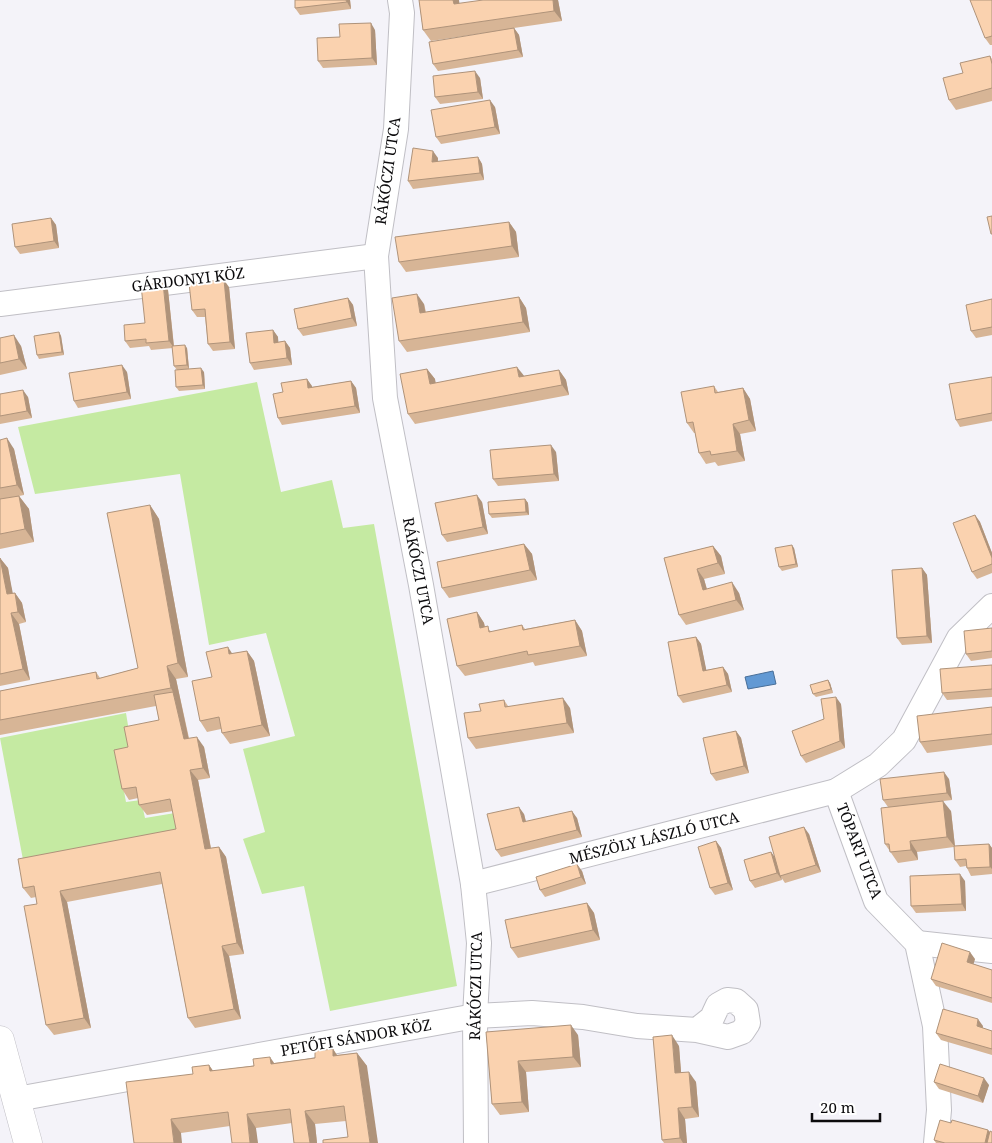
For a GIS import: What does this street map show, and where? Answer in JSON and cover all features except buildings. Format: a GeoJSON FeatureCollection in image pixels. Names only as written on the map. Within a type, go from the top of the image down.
{"type":"FeatureCollection","features":[{"type":"Feature","properties":{"kind":"main road"},"geometry":{"type":"LineString","coordinates":[[0,1040],[28,1143]]}},
{"type":"Feature","properties":{"kind":"street","name":"RÁKÓCZI UTCA"},"geometry":{"type":"LineString","coordinates":[[400,0],[402,13],[396,129],[376,256],[385,398],[421,585],[473,884],[479,943],[475,1016],[476,1143]]}},
{"type":"Feature","properties":{"kind":"street","name":"GÁRDONYI KÖZ"},"geometry":{"type":"LineString","coordinates":[[0,304],[376,256]]}},
{"type":"Feature","properties":{"kind":"street","name":"TÓPART UTCA"},"geometry":{"type":"LineString","coordinates":[[917,943],[876,901],[836,791],[878,765],[904,740],[959,638],[992,606]]}},
{"type":"Feature","properties":{"kind":"street","name":"MÉSZÖLY LÁSZLÓ UTCA"},"geometry":{"type":"LineString","coordinates":[[473,884],[836,791]]}},
{"type":"Feature","properties":{"kind":"street"},"geometry":{"type":"LineString","coordinates":[[936,1143],[939,1110],[935,1026],[917,943],[992,951]]}},
{"type":"Feature","properties":{"kind":"street","name":"PETŐFI SÁNDOR KÖZ"},"geometry":{"type":"LineString","coordinates":[[16,1098],[475,1016],[532,1013],[574,1016],[637,1026],[697,1030]]}},
{"type":"Feature","properties":{"kind":"green space"},"geometry":{"type":"Polygon","coordinates":[[[257,382],[281,492],[332,480],[343,528],[374,524],[457,986],[330,1011],[304,886],[262,894],[243,839],[265,832],[243,749],[295,736],[266,633],[209,645],[180,474],[35,494],[18,427],[257,382]]]}},
{"type":"Feature","properties":{"kind":"green space"},"geometry":{"type":"Polygon","coordinates":[[[126,713],[133,756],[118,758],[126,802],[141,800],[145,818],[175,813],[179,837],[24,865],[0,738],[126,713]]]}},
{"type":"Feature","properties":{"kind":"water"},"geometry":{"type":"Polygon","coordinates":[[[773,671],[776,684],[748,689],[745,677],[773,671]]]}}]}
